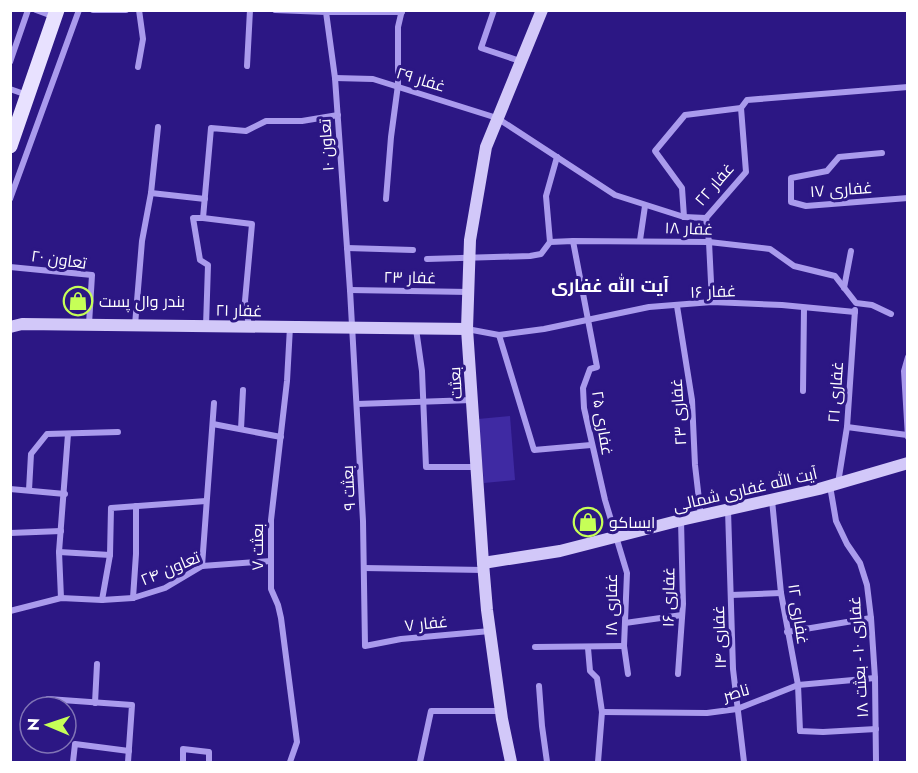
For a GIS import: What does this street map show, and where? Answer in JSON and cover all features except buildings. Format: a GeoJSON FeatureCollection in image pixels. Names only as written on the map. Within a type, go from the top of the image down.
{"type":"FeatureCollection","features":[{"type":"Feature","properties":{"kind":"main road"},"geometry":{"type":"LineString","coordinates":[[10,146],[56,14]]}},
{"type":"Feature","properties":{"kind":"street"},"geometry":{"type":"LineString","coordinates":[[10,62],[27,10]]}},
{"type":"Feature","properties":{"kind":"street"},"geometry":{"type":"LineString","coordinates":[[36,10],[56,14]]}},
{"type":"Feature","properties":{"kind":"street"},"geometry":{"type":"LineString","coordinates":[[10,199],[79,10]]}},
{"type":"Feature","properties":{"kind":"street"},"geometry":{"type":"LineString","coordinates":[[93,10],[126,10]]}},
{"type":"Feature","properties":{"kind":"street"},"geometry":{"type":"LineString","coordinates":[[138,67],[143,39],[139,10]]}},
{"type":"Feature","properties":{"kind":"street"},"geometry":{"type":"LineString","coordinates":[[247,66],[250,10]]}},
{"type":"Feature","properties":{"kind":"street"},"geometry":{"type":"LineString","coordinates":[[494,10],[481,48],[520,61]]}},
{"type":"Feature","properties":{"kind":"street","name":"بعثت"},"geometry":{"type":"LineString","coordinates":[[512,762],[501,711],[483,566],[468,329],[470,240],[486,147],[542,10]]}},
{"type":"Feature","properties":{"kind":"street"},"geometry":{"type":"LineString","coordinates":[[277,11],[402,11],[398,27],[398,85],[386,199]]}},
{"type":"Feature","properties":{"kind":"street","name":"تعاون ۱۰"},"geometry":{"type":"LineString","coordinates":[[326,12],[335,78],[352,328]]}},
{"type":"Feature","properties":{"kind":"street","name":"غفار ۲۹"},"geometry":{"type":"LineString","coordinates":[[335,78],[373,79],[398,85],[497,118]]}},
{"type":"Feature","properties":{"kind":"street"},"geometry":{"type":"LineString","coordinates":[[684,217],[682,188],[655,151],[685,115],[741,108],[747,100],[908,87]]}},
{"type":"Feature","properties":{"kind":"street"},"geometry":{"type":"LineString","coordinates":[[10,89],[28,95]]}},
{"type":"Feature","properties":{"kind":"street","name":"غفار ۲۲"},"geometry":{"type":"LineString","coordinates":[[497,118],[615,195],[684,217],[706,218],[746,172],[741,108]]}},
{"type":"Feature","properties":{"kind":"street"},"geometry":{"type":"LineString","coordinates":[[203,218],[211,128],[246,131],[266,121],[302,121],[338,115]]}},
{"type":"Feature","properties":{"kind":"street"},"geometry":{"type":"LineString","coordinates":[[135,326],[142,241],[152,193],[158,127]]}},
{"type":"Feature","properties":{"kind":"street","name":"غفاری ۱۷"},"geometry":{"type":"LineString","coordinates":[[882,153],[839,157],[827,171],[791,178],[791,202],[806,206],[908,198]]}},
{"type":"Feature","properties":{"kind":"street"},"geometry":{"type":"LineString","coordinates":[[550,242],[546,196],[557,157]]}},
{"type":"Feature","properties":{"kind":"street"},"geometry":{"type":"LineString","coordinates":[[152,193],[205,198]]}},
{"type":"Feature","properties":{"kind":"street"},"geometry":{"type":"LineString","coordinates":[[640,240],[645,206]]}},
{"type":"Feature","properties":{"kind":"street"},"geometry":{"type":"LineString","coordinates":[[206,326],[208,265],[200,260],[193,218],[252,224],[245,301],[249,327]]}},
{"type":"Feature","properties":{"kind":"street"},"geometry":{"type":"LineString","coordinates":[[706,218],[710,242],[712,302]]}},
{"type":"Feature","properties":{"kind":"street"},"geometry":{"type":"LineString","coordinates":[[573,241],[588,319]]}},
{"type":"Feature","properties":{"kind":"street","name":"غفار ۱۸"},"geometry":{"type":"LineString","coordinates":[[470,257],[530,256],[541,254],[550,242],[573,241],[710,242],[770,249],[794,266],[835,276],[856,303]]}},
{"type":"Feature","properties":{"kind":"street"},"geometry":{"type":"LineString","coordinates":[[347,248],[413,250]]}},
{"type":"Feature","properties":{"kind":"street"},"geometry":{"type":"LineString","coordinates":[[844,289],[851,251]]}},
{"type":"Feature","properties":{"kind":"street"},"geometry":{"type":"LineString","coordinates":[[427,259],[470,257]]}},
{"type":"Feature","properties":{"kind":"street","name":"تعاون ۲۰"},"geometry":{"type":"LineString","coordinates":[[10,267],[92,275],[88,325]]}},
{"type":"Feature","properties":{"kind":"street","name":"غفار ۲۳"},"geometry":{"type":"LineString","coordinates":[[350,290],[469,292]]}},
{"type":"Feature","properties":{"kind":"street","name":"غفار ۱۶"},"geometry":{"type":"LineString","coordinates":[[468,329],[499,335],[543,329],[649,307],[712,302],[782,305],[855,312]]}},
{"type":"Feature","properties":{"kind":"street"},"geometry":{"type":"LineString","coordinates":[[856,303],[872,305],[891,314]]}},
{"type":"Feature","properties":{"kind":"street","name":"غفاری ۲۱"},"geometry":{"type":"LineString","coordinates":[[834,485],[847,427],[856,303]]}},
{"type":"Feature","properties":{"kind":"street","name":"غفاری ۲۳"},"geometry":{"type":"LineString","coordinates":[[677,306],[692,400],[695,465],[701,517]]}},
{"type":"Feature","properties":{"kind":"street"},"geometry":{"type":"LineString","coordinates":[[803,391],[804,308]]}},
{"type":"Feature","properties":{"kind":"street","name":"غفاری ۲۵"},"geometry":{"type":"LineString","coordinates":[[588,319],[597,367],[590,369],[583,388],[584,408],[591,445],[615,537]]}},
{"type":"Feature","properties":{"kind":"street","name":"غفار ۲۱"},"geometry":{"type":"LineString","coordinates":[[14,323],[468,329]]}},
{"type":"Feature","properties":{"kind":"street","name":"بعثت ۷"},"geometry":{"type":"LineString","coordinates":[[290,327],[287,381],[270,520],[271,589],[279,612],[289,669],[297,742],[290,762]]}},
{"type":"Feature","properties":{"kind":"street","name":"بعثت ۹"},"geometry":{"type":"LineString","coordinates":[[352,328],[364,568],[365,646]]}},
{"type":"Feature","properties":{"kind":"street"},"geometry":{"type":"LineString","coordinates":[[416,329],[424,401],[426,466],[476,467]]}},
{"type":"Feature","properties":{"kind":"street"},"geometry":{"type":"LineString","coordinates":[[499,335],[534,450],[591,445]]}},
{"type":"Feature","properties":{"kind":"street"},"geometry":{"type":"LineString","coordinates":[[847,427],[907,436],[904,371],[908,357]]}},
{"type":"Feature","properties":{"kind":"street"},"geometry":{"type":"LineString","coordinates":[[241,429],[243,390]]}},
{"type":"Feature","properties":{"kind":"street"},"geometry":{"type":"LineString","coordinates":[[357,404],[472,400]]}},
{"type":"Feature","properties":{"kind":"street"},"geometry":{"type":"LineString","coordinates":[[202,566],[214,403]]}},
{"type":"Feature","properties":{"kind":"street"},"geometry":{"type":"LineString","coordinates":[[213,424],[281,437]]}},
{"type":"Feature","properties":{"kind":"street"},"geometry":{"type":"LineString","coordinates":[[29,490],[31,454],[47,434],[118,432]]}},
{"type":"Feature","properties":{"kind":"street"},"geometry":{"type":"LineString","coordinates":[[61,598],[59,552],[68,434]]}},
{"type":"Feature","properties":{"kind":"street","name":"آیت الله غفاری شمالی"},"geometry":{"type":"LineString","coordinates":[[483,566],[560,551],[681,520],[834,485],[908,463]]}},
{"type":"Feature","properties":{"kind":"street","name":"غفاری ۱۰ - بعثت ۱۸"},"geometry":{"type":"LineString","coordinates":[[834,485],[836,521],[847,544],[860,563],[867,585],[875,678],[876,762]]}},
{"type":"Feature","properties":{"kind":"street"},"geometry":{"type":"LineString","coordinates":[[10,489],[65,494]]}},
{"type":"Feature","properties":{"kind":"street","name":"غفاری ۱۲"},"geometry":{"type":"LineString","coordinates":[[772,500],[781,593],[798,685],[800,731],[876,729]]}},
{"type":"Feature","properties":{"kind":"street"},"geometry":{"type":"LineString","coordinates":[[102,600],[110,555],[111,508],[206,501]]}},
{"type":"Feature","properties":{"kind":"street"},"geometry":{"type":"LineString","coordinates":[[133,598],[136,506]]}},
{"type":"Feature","properties":{"kind":"street","name":"غفاری ۱۴"},"geometry":{"type":"LineString","coordinates":[[728,510],[733,669],[744,762]]}},
{"type":"Feature","properties":{"kind":"street","name":"غفاری ۱۶"},"geometry":{"type":"LineString","coordinates":[[678,674],[682,615],[681,520]]}},
{"type":"Feature","properties":{"kind":"street"},"geometry":{"type":"LineString","coordinates":[[10,533],[61,531]]}},
{"type":"Feature","properties":{"kind":"street","name":"غفاری ۱۸"},"geometry":{"type":"LineString","coordinates":[[615,537],[627,573],[624,646],[628,674]]}},
{"type":"Feature","properties":{"kind":"street"},"geometry":{"type":"LineString","coordinates":[[59,552],[110,555]]}},
{"type":"Feature","properties":{"kind":"street","name":"تعاون ۲۴"},"geometry":{"type":"LineString","coordinates":[[10,611],[61,598],[102,600],[133,598],[165,588],[202,566],[271,561]]}},
{"type":"Feature","properties":{"kind":"street"},"geometry":{"type":"LineString","coordinates":[[364,568],[483,566]]}},
{"type":"Feature","properties":{"kind":"street"},"geometry":{"type":"LineString","coordinates":[[731,595],[781,593]]}},
{"type":"Feature","properties":{"kind":"street"},"geometry":{"type":"LineString","coordinates":[[625,623],[682,615]]}},
{"type":"Feature","properties":{"kind":"street"},"geometry":{"type":"LineString","coordinates":[[787,632],[871,618]]}},
{"type":"Feature","properties":{"kind":"street","name":"غفار ۷"},"geometry":{"type":"LineString","coordinates":[[365,646],[401,639],[490,631]]}},
{"type":"Feature","properties":{"kind":"street"},"geometry":{"type":"LineString","coordinates":[[535,647],[624,646]]}},
{"type":"Feature","properties":{"kind":"street"},"geometry":{"type":"LineString","coordinates":[[588,648],[590,670],[597,678],[602,712],[598,762]]}},
{"type":"Feature","properties":{"kind":"street"},"geometry":{"type":"LineString","coordinates":[[95,703],[97,664]]}},
{"type":"Feature","properties":{"kind":"street","name":"ناصر"},"geometry":{"type":"LineString","coordinates":[[602,712],[707,713],[737,709],[798,685],[875,678]]}},
{"type":"Feature","properties":{"kind":"street"},"geometry":{"type":"LineString","coordinates":[[539,686],[547,762]]}},
{"type":"Feature","properties":{"kind":"street"},"geometry":{"type":"LineString","coordinates":[[78,702],[132,705],[128,762]]}},
{"type":"Feature","properties":{"kind":"street"},"geometry":{"type":"LineString","coordinates":[[420,762],[431,711],[501,711]]}},
{"type":"Feature","properties":{"kind":"street"},"geometry":{"type":"LineString","coordinates":[[74,762],[75,744],[129,751]]}},
{"type":"Feature","properties":{"kind":"street"},"geometry":{"type":"LineString","coordinates":[[183,762],[183,749],[209,752],[209,762]]}},
{"type":"Feature","properties":{"kind":"shaded area"},"geometry":{"type":"Polygon","coordinates":[[[510,416],[515,480],[484,483],[478,419],[510,416]]]}},
{"type":"Feature","properties":{"kind":"place","name":"بندر وال پست"},"geometry":{"type":"Point","coordinates":[78,301]}},
{"type":"Feature","properties":{"kind":"place","name":"ایساکو"},"geometry":{"type":"Point","coordinates":[588,522]}},
{"type":"Feature","properties":{"kind":"district","name":"آیت الله غفاری"},"geometry":{"type":"Point","coordinates":[610,286]}}]}
